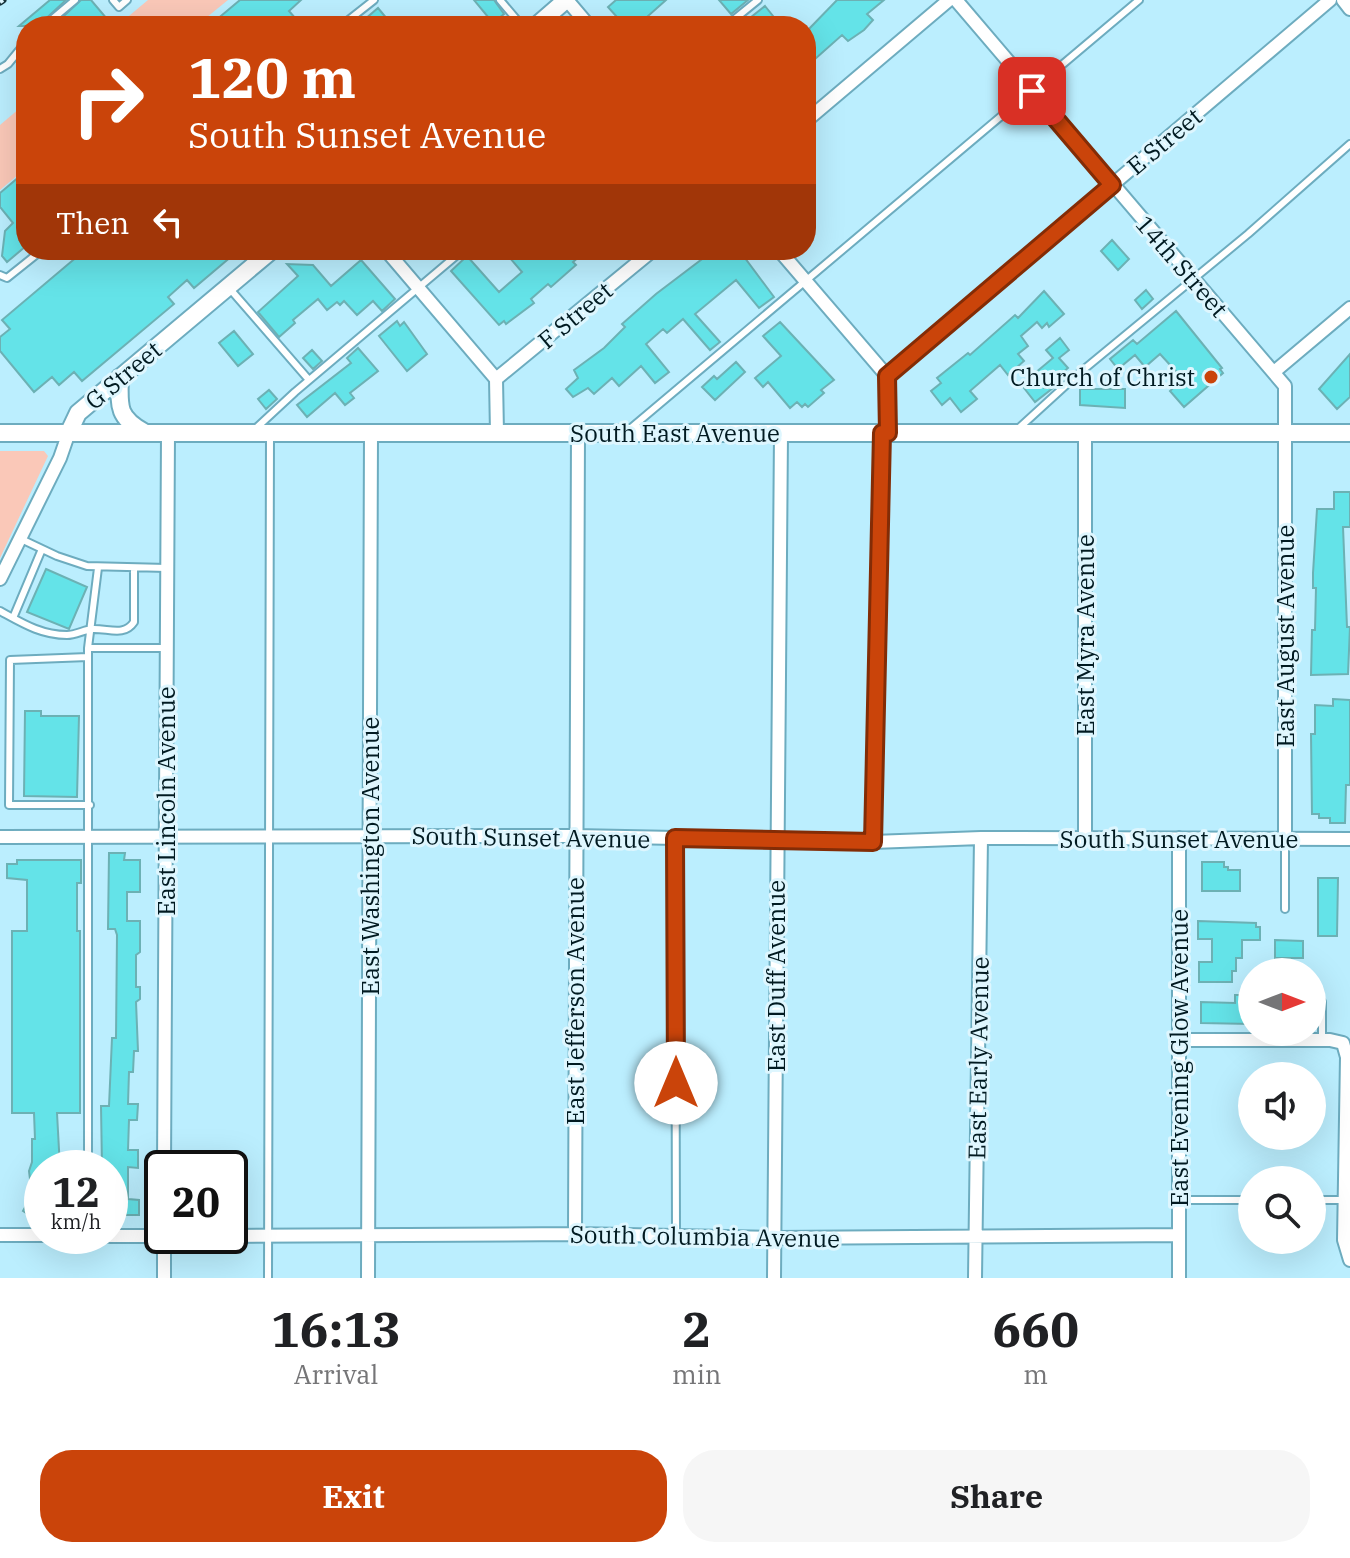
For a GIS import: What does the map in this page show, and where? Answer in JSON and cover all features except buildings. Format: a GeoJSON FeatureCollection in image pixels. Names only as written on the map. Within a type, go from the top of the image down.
{"type":"FeatureCollection","features":[{"type":"Feature","properties":{"kind":"street"},"geometry":{"type":"LineString","coordinates":[[548,16],[566,0],[580,16]]}},
{"type":"Feature","properties":{"kind":"street"},"geometry":{"type":"LineString","coordinates":[[816,113],[949,0]]}},
{"type":"Feature","properties":{"kind":"street","name":"14th Street"},"geometry":{"type":"LineString","coordinates":[[956,0],[1285,386],[1285,433]]}},
{"type":"Feature","properties":{"kind":"street","name":"E Street"},"geometry":{"type":"LineString","coordinates":[[887,376],[1330,0]]}},
{"type":"Feature","properties":{"kind":"street"},"geometry":{"type":"LineString","coordinates":[[1343,0],[1350,9]]}},
{"type":"Feature","properties":{"kind":"street","name":"G Street"},"geometry":{"type":"LineString","coordinates":[[0,579],[60,458],[78,413],[260,260]]}},
{"type":"Feature","properties":{"kind":"street"},"geometry":{"type":"LineString","coordinates":[[394,260],[496,379],[497,433]]}},
{"type":"Feature","properties":{"kind":"street","name":"F Street"},"geometry":{"type":"LineString","coordinates":[[496,379],[641,260]]}},
{"type":"Feature","properties":{"kind":"street"},"geometry":{"type":"LineString","coordinates":[[787,260],[887,376],[873,842]]}},
{"type":"Feature","properties":{"kind":"street"},"geometry":{"type":"LineString","coordinates":[[1274,372],[1350,308]]}},
{"type":"Feature","properties":{"kind":"street"},"geometry":{"type":"LineString","coordinates":[[120,377],[123,416],[145,433]]}},
{"type":"Feature","properties":{"kind":"street","name":"South East Avenue"},"geometry":{"type":"LineString","coordinates":[[0,433],[1350,433]]}},
{"type":"Feature","properties":{"kind":"street","name":"East Lincoln Avenue"},"geometry":{"type":"LineString","coordinates":[[164,1150],[168,433]]}},
{"type":"Feature","properties":{"kind":"street","name":"East Jefferson Avenue"},"geometry":{"type":"LineString","coordinates":[[575,1234],[578,433]]}},
{"type":"Feature","properties":{"kind":"street","name":"East Myra Avenue"},"geometry":{"type":"LineString","coordinates":[[1085,433],[1085,838]]}},
{"type":"Feature","properties":{"kind":"street","name":"East August Avenue"},"geometry":{"type":"LineString","coordinates":[[1285,433],[1285,840]]}},
{"type":"Feature","properties":{"kind":"street","name":"East Washington Avenue"},"geometry":{"type":"LineString","coordinates":[[368,1278],[371,434]]}},
{"type":"Feature","properties":{"kind":"street","name":"East Duff Avenue"},"geometry":{"type":"LineString","coordinates":[[774,1278],[781,434]]}},
{"type":"Feature","properties":{"kind":"street","name":"South Sunset Avenue"},"geometry":{"type":"LineString","coordinates":[[0,837],[575,836],[873,842],[981,838],[1350,839]]}},
{"type":"Feature","properties":{"kind":"street","name":"East Early Avenue"},"geometry":{"type":"LineString","coordinates":[[975,1278],[981,838]]}},
{"type":"Feature","properties":{"kind":"street","name":"East Evening Glow Avenue"},"geometry":{"type":"LineString","coordinates":[[1179,838],[1179,1278]]}},
{"type":"Feature","properties":{"kind":"street"},"geometry":{"type":"LineString","coordinates":[[1180,1040],[1238,1040]]}},
{"type":"Feature","properties":{"kind":"street"},"geometry":{"type":"LineString","coordinates":[[1326,1040],[1346,1043],[1344,1240],[1350,1260]]}},
{"type":"Feature","properties":{"kind":"street","name":"South Columbia Avenue"},"geometry":{"type":"LineString","coordinates":[[248,1236],[575,1234],[775,1238],[1179,1235]]}},
{"type":"Feature","properties":{"kind":"street"},"geometry":{"type":"LineString","coordinates":[[0,1235],[24,1235]]}},
{"type":"Feature","properties":{"kind":"street"},"geometry":{"type":"LineString","coordinates":[[164,1254],[164,1278]]}},
{"type":"Feature","properties":{"kind":"lane"},"geometry":{"type":"LineString","coordinates":[[56,16],[75,0]]}},
{"type":"Feature","properties":{"kind":"lane"},"geometry":{"type":"LineString","coordinates":[[113,0],[119,7],[127,0]]}},
{"type":"Feature","properties":{"kind":"lane"},"geometry":{"type":"LineString","coordinates":[[354,16],[374,0]]}},
{"type":"Feature","properties":{"kind":"lane"},"geometry":{"type":"LineString","coordinates":[[500,0],[514,16]]}},
{"type":"Feature","properties":{"kind":"lane"},"geometry":{"type":"LineString","coordinates":[[738,16],[758,0]]}},
{"type":"Feature","properties":{"kind":"lane"},"geometry":{"type":"LineString","coordinates":[[625,433],[1139,0]]}},
{"type":"Feature","properties":{"kind":"lane"},"geometry":{"type":"LineString","coordinates":[[0,69],[16,54]]}},
{"type":"Feature","properties":{"kind":"lane"},"geometry":{"type":"LineString","coordinates":[[1015,432],[1077,375],[1350,144]]}},
{"type":"Feature","properties":{"kind":"lane"},"geometry":{"type":"LineString","coordinates":[[0,275],[7,278],[30,260]]}},
{"type":"Feature","properties":{"kind":"lane"},"geometry":{"type":"LineString","coordinates":[[251,434],[309,380],[452,260]]}},
{"type":"Feature","properties":{"kind":"lane"},"geometry":{"type":"LineString","coordinates":[[227,286],[309,380]]}},
{"type":"Feature","properties":{"kind":"lane"},"geometry":{"type":"LineString","coordinates":[[268,1278],[270,434]]}},
{"type":"Feature","properties":{"kind":"lane"},"geometry":{"type":"LineString","coordinates":[[20,538],[72,561],[98,568],[167,568]]}},
{"type":"Feature","properties":{"kind":"lane"},"geometry":{"type":"LineString","coordinates":[[13,618],[42,549]]}},
{"type":"Feature","properties":{"kind":"lane"},"geometry":{"type":"LineString","coordinates":[[88,1150],[88,648],[98,568]]}},
{"type":"Feature","properties":{"kind":"lane"},"geometry":{"type":"LineString","coordinates":[[0,611],[47,633],[69,635],[90,629],[120,631],[131,626],[134,568]]}},
{"type":"Feature","properties":{"kind":"lane"},"geometry":{"type":"LineString","coordinates":[[88,648],[167,648]]}},
{"type":"Feature","properties":{"kind":"lane"},"geometry":{"type":"LineString","coordinates":[[9,805],[10,660],[88,657]]}},
{"type":"Feature","properties":{"kind":"lane"},"geometry":{"type":"LineString","coordinates":[[0,675],[10,674]]}},
{"type":"Feature","properties":{"kind":"lane"},"geometry":{"type":"LineString","coordinates":[[0,805],[90,805]]}},
{"type":"Feature","properties":{"kind":"lane"},"geometry":{"type":"LineString","coordinates":[[675,838],[676,1236]]}},
{"type":"Feature","properties":{"kind":"lane"},"geometry":{"type":"LineString","coordinates":[[1285,840],[1285,909]]}},
{"type":"Feature","properties":{"kind":"lane"},"geometry":{"type":"LineString","coordinates":[[1179,1200],[1238,1200]]}},
{"type":"Feature","properties":{"kind":"lane"},"geometry":{"type":"LineString","coordinates":[[1326,1200],[1344,1200]]}},
{"type":"Feature","properties":{"kind":"shaded area"},"geometry":{"type":"Polygon","coordinates":[[[148,0],[228,0],[208,16],[129,16],[148,0]]]}},
{"type":"Feature","properties":{"kind":"shaded area"},"geometry":{"type":"Polygon","coordinates":[[[16,111],[16,176],[0,190],[0,125],[16,111]]]}},
{"type":"Feature","properties":{"kind":"shaded area"},"geometry":{"type":"Polygon","coordinates":[[[0,451],[44,451],[48,456],[0,558],[0,451]]]}},
{"type":"Feature","properties":{"kind":"place","name":"Church of Christ"},"geometry":{"type":"Point","coordinates":[1211,377]}},
{"type":"Feature","properties":{"kind":"route"},"geometry":{"type":"LineString","coordinates":[[676,1083],[675,838],[873,842],[882,433],[888,433],[887,376],[1112,185],[1032,91]]}}]}
